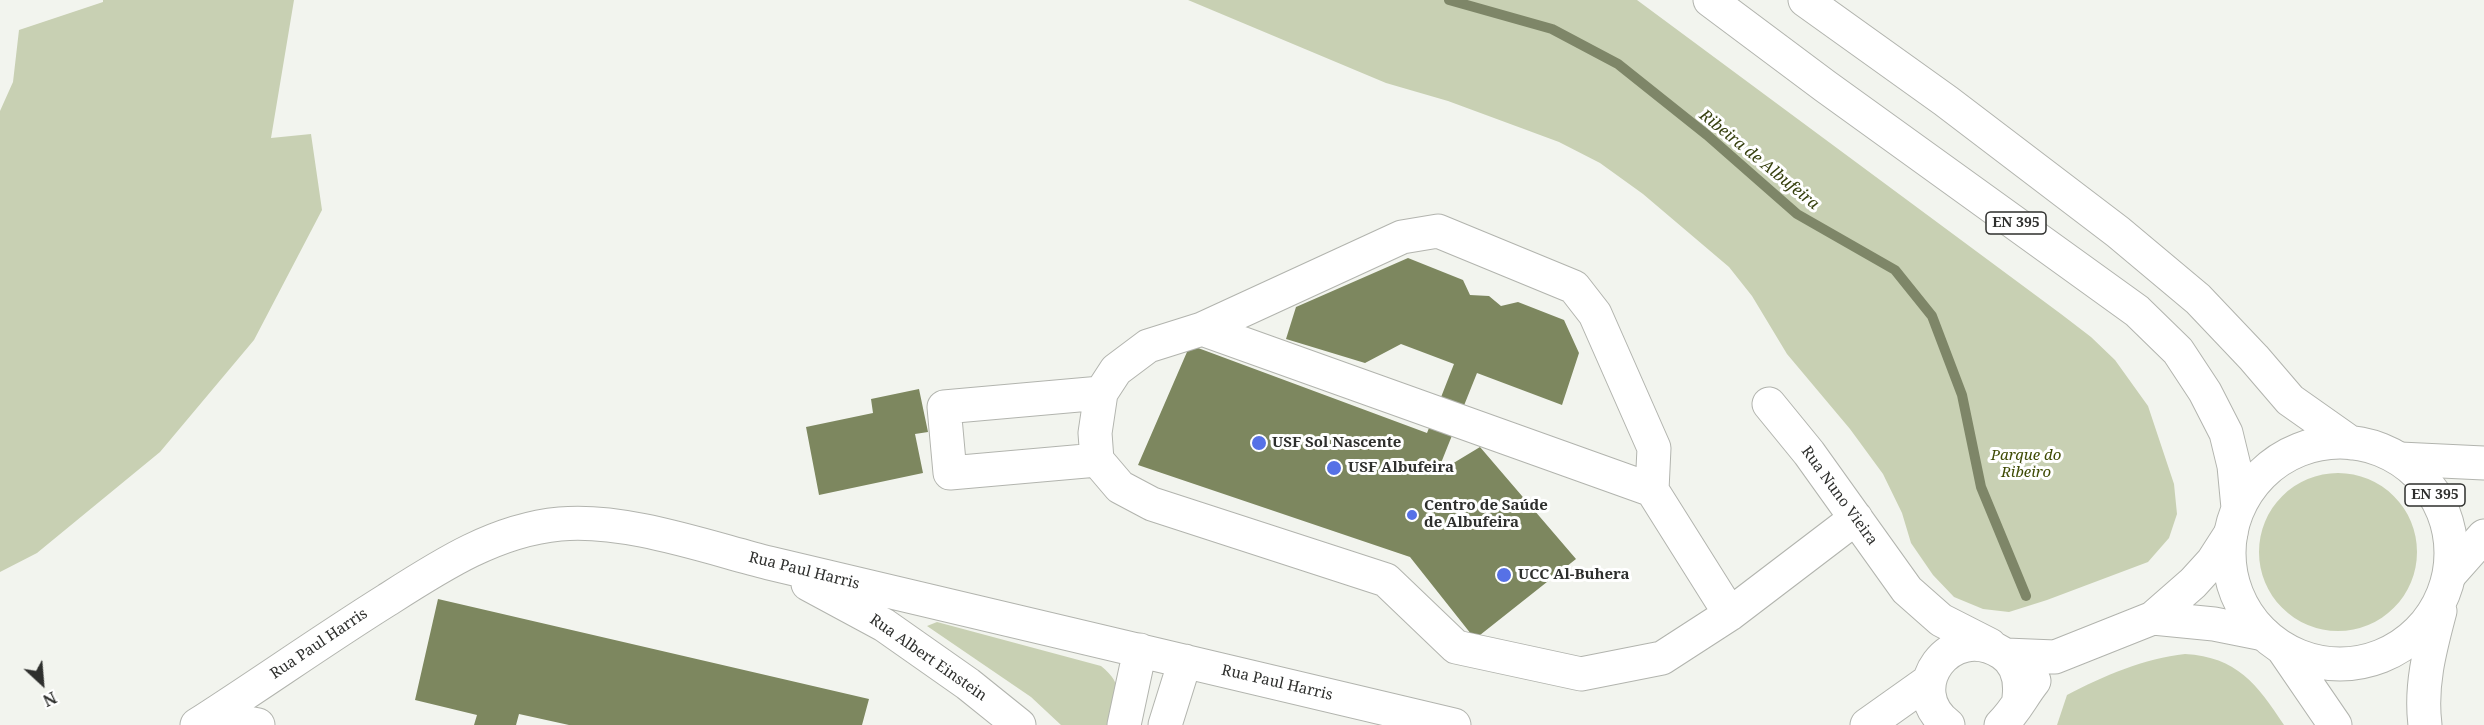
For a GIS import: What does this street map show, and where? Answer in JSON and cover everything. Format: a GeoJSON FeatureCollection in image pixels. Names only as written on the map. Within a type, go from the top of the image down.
{"type":"FeatureCollection","features":[{"type":"Feature","properties":{"kind":"street","name":"EN 395"},"geometry":{"type":"LineString","coordinates":[[1710,0],[1825,86],[2137,311],[2178,351],[2205,392],[2226,433],[2234,466],[2234,520],[2229,559],[2233,583],[2242,607],[2273,642],[2335,725]]}},
{"type":"Feature","properties":{"kind":"street","name":"EN 395"},"geometry":{"type":"LineString","coordinates":[[1805,0],[1946,101],[2118,232],[2198,299],[2290,400],[2350,442]]}},
{"type":"Feature","properties":{"kind":"street"},"geometry":{"type":"LineString","coordinates":[[1730,614],[1652,490],[1654,448],[1595,314],[1574,287],[1438,231],[1402,237],[1202,328],[1148,346],[1116,370],[1101,393],[1095,433],[1097,460],[1120,487],[1152,504],[1386,580],[1456,647],[1581,674],[1662,658],[1730,614],[1856,518]]}},
{"type":"Feature","properties":{"kind":"street"},"geometry":{"type":"LineString","coordinates":[[1202,328],[1652,490]]}},
{"type":"Feature","properties":{"kind":"street"},"geometry":{"type":"LineString","coordinates":[[1097,460],[950,473],[944,407],[1101,393]]}},
{"type":"Feature","properties":{"kind":"street","name":"Rua Nuno Vieira"},"geometry":{"type":"LineString","coordinates":[[1769,404],[1809,453],[1907,590]]}},
{"type":"Feature","properties":{"kind":"street","name":"EN 395"},"geometry":{"type":"LineString","coordinates":[[2234,520],[2257,479],[2284,457],[2316,445],[2350,442],[2376,448],[2400,459],[2425,481],[2443,508],[2451,540],[2447,584],[2428,657],[2422,703],[2425,725]]}},
{"type":"Feature","properties":{"kind":"street"},"geometry":{"type":"LineString","coordinates":[[2400,459],[2484,463]]}},
{"type":"Feature","properties":{"kind":"street"},"geometry":{"type":"LineString","coordinates":[[1868,725],[1931,675],[1943,656],[1957,647],[1973,643],[1998,650],[2055,657],[2153,618],[2193,583],[2213,561],[2234,520]]}},
{"type":"Feature","properties":{"kind":"street","name":"Rua Paul Harris"},"geometry":{"type":"LineString","coordinates":[[205,720],[346,625],[481,544],[521,532],[560,524],[605,525],[657,534],[1185,662],[1413,720],[1454,725]]}},
{"type":"Feature","properties":{"kind":"street"},"geometry":{"type":"LineString","coordinates":[[2447,584],[2484,536]]}},
{"type":"Feature","properties":{"kind":"street","name":"Rua Albert Einstein"},"geometry":{"type":"LineString","coordinates":[[769,563],[884,625],[968,684],[1019,725]]}},
{"type":"Feature","properties":{"kind":"street","name":"EN 395"},"geometry":{"type":"LineString","coordinates":[[2273,642],[2313,661],[2344,665],[2376,659],[2405,644],[2428,622],[2447,584]]}},
{"type":"Feature","properties":{"kind":"street"},"geometry":{"type":"LineString","coordinates":[[1907,590],[1941,620],[1998,650],[2013,664],[2018,675],[2012,716]]}},
{"type":"Feature","properties":{"kind":"street"},"geometry":{"type":"LineString","coordinates":[[1907,590],[1925,635],[1931,675],[1932,703],[1938,724]]}},
{"type":"Feature","properties":{"kind":"street"},"geometry":{"type":"LineString","coordinates":[[2153,618],[2214,624],[2273,642]]}},
{"type":"Feature","properties":{"kind":"street"},"geometry":{"type":"LineString","coordinates":[[1124,725],[1140,651]]}},
{"type":"Feature","properties":{"kind":"street"},"geometry":{"type":"LineString","coordinates":[[2012,716],[2055,657]]}},
{"type":"Feature","properties":{"kind":"street"},"geometry":{"type":"LineString","coordinates":[[1165,725],[1185,662]]}},
{"type":"Feature","properties":{"kind":"street"},"geometry":{"type":"LineString","coordinates":[[205,720],[258,725]]}},
{"type":"Feature","properties":{"kind":"green space"},"geometry":{"type":"Polygon","coordinates":[[[103,0],[294,0],[271,138],[311,134],[322,210],[254,340],[160,452],[37,553],[0,572],[0,111],[13,82],[19,30],[103,2],[103,0]]]}},
{"type":"Feature","properties":{"kind":"green space","name":"Parque do Ribeiro"},"geometry":{"type":"Polygon","coordinates":[[[1188,0],[1637,0],[2061,314],[2091,337],[2115,360],[2148,406],[2174,484],[2177,514],[2169,538],[2148,562],[2009,612],[1983,609],[1954,597],[1933,575],[1911,543],[1902,513],[1883,474],[1850,429],[1787,354],[1752,296],[1729,267],[1643,194],[1600,163],[1559,142],[1448,101],[1386,83],[1188,0]]]}},
{"type":"Feature","properties":{"kind":"green space"},"geometry":{"type":"Polygon","coordinates":[[[2338,473],[2368,479],[2382,486],[2394,496],[2404,508],[2411,522],[2417,552],[2411,582],[2404,596],[2394,608],[2382,618],[2368,625],[2338,631],[2308,625],[2294,618],[2282,608],[2272,596],[2265,582],[2259,552],[2265,522],[2272,508],[2282,496],[2294,486],[2308,479],[2338,473]]]}},
{"type":"Feature","properties":{"kind":"green space"},"geometry":{"type":"Polygon","coordinates":[[[937,622],[1101,666],[1114,679],[1117,686],[1118,699],[1113,725],[1061,725],[1031,697],[927,626],[937,622]]]}},
{"type":"Feature","properties":{"kind":"green space"},"geometry":{"type":"Polygon","coordinates":[[[2185,654],[2219,661],[2244,675],[2255,685],[2284,725],[2057,725],[2067,695],[2124,669],[2155,659],[2185,654]]]}},
{"type":"Feature","properties":{"kind":"building","name":"Centro de Saúde de Albufeira"},"geometry":{"type":"Polygon","coordinates":[[[1408,258],[1463,280],[1470,295],[1489,296],[1501,306],[1518,302],[1564,320],[1579,353],[1562,405],[1477,373],[1437,473],[1480,447],[1576,559],[1475,639],[1410,557],[1138,465],[1190,345],[1427,433],[1454,364],[1401,344],[1365,363],[1286,339],[1296,307],[1408,258]]]}},
{"type":"Feature","properties":{"kind":"building"},"geometry":{"type":"Polygon","coordinates":[[[919,389],[928,432],[915,434],[923,473],[819,495],[806,427],[873,413],[871,399],[919,389]]]}},
{"type":"Feature","properties":{"kind":"building"},"geometry":{"type":"Polygon","coordinates":[[[438,599],[869,699],[862,725],[569,725],[519,714],[516,725],[474,725],[477,715],[415,700],[438,599]]]}},
{"type":"Feature","properties":{"kind":"waterway","name":"Ribeira de Albufeira"},"geometry":{"type":"LineString","coordinates":[[1449,0],[1552,29],[1618,64],[1707,135],[1797,214],[1895,270],[1932,316],[1962,395],[1981,487],[2026,596]]}},
{"type":"Feature","properties":{"kind":"place","name":"USF Sol Nascente"},"geometry":{"type":"Point","coordinates":[1259,443]}},
{"type":"Feature","properties":{"kind":"place","name":"USF Albufeira"},"geometry":{"type":"Point","coordinates":[1334,468]}},
{"type":"Feature","properties":{"kind":"place","name":"Centro de Saúde de Albufeira"},"geometry":{"type":"Point","coordinates":[1412,515]}},
{"type":"Feature","properties":{"kind":"place","name":"UCC Al-Buhera"},"geometry":{"type":"Point","coordinates":[1504,575]}}]}
